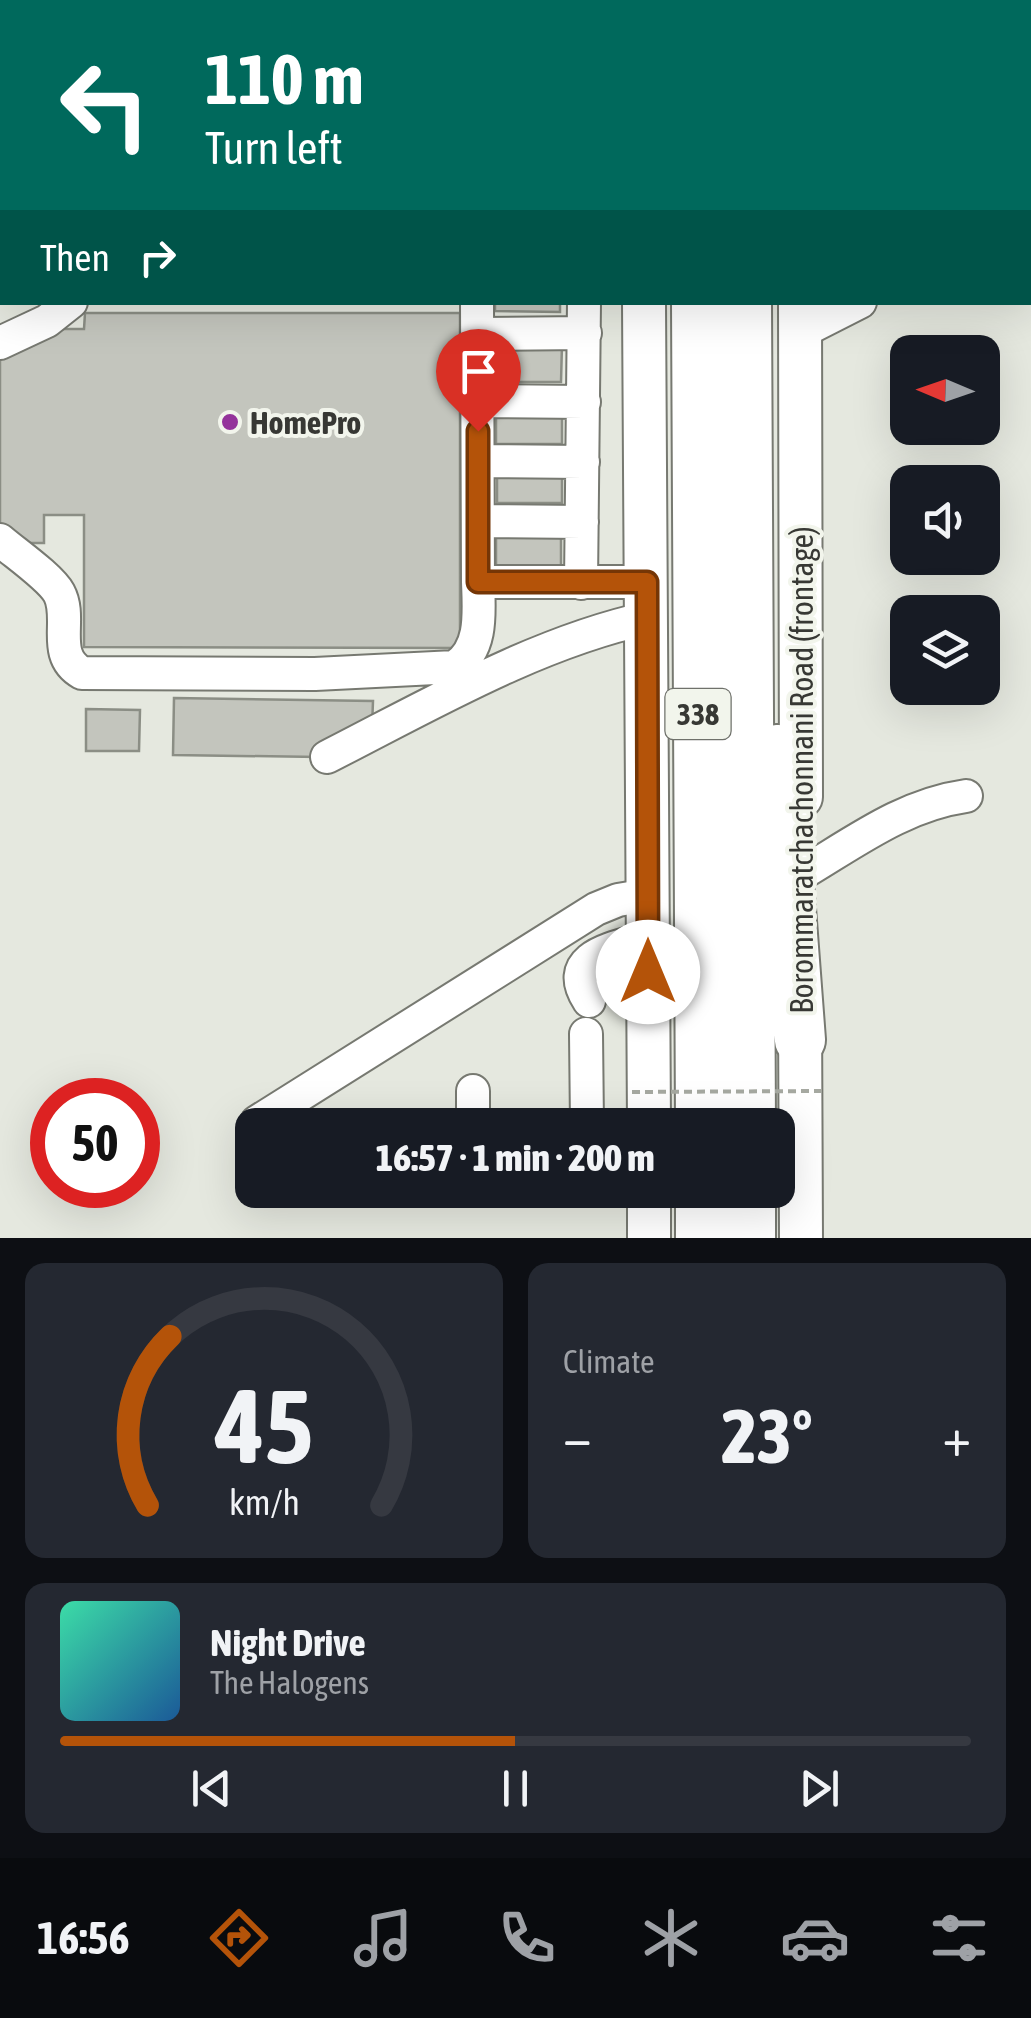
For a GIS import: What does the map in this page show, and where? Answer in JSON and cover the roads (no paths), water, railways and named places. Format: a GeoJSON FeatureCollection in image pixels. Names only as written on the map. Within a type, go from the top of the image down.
{"type":"FeatureCollection","features":[{"type":"Feature","properties":{"kind":"highway","name":"338"},"geometry":{"type":"LineString","coordinates":[[698,305],[701,1108]]}},
{"type":"Feature","properties":{"kind":"highway","name":"338"},"geometry":{"type":"LineString","coordinates":[[746,305],[750,1108]]}},
{"type":"Feature","properties":{"kind":"highway"},"geometry":{"type":"LineString","coordinates":[[747,451],[778,751],[800,1040]]}},
{"type":"Feature","properties":{"kind":"highway"},"geometry":{"type":"LineString","coordinates":[[701,1208],[701,1238]]}},
{"type":"Feature","properties":{"kind":"highway"},"geometry":{"type":"LineString","coordinates":[[750,1208],[750,1238]]}},
{"type":"Feature","properties":{"kind":"main road","name":"338"},"geometry":{"type":"LineString","coordinates":[[640,1108],[648,938],[644,305]]}},
{"type":"Feature","properties":{"kind":"main road","name":"Borommaratchachonnani Road (frontage)"},"geometry":{"type":"LineString","coordinates":[[801,318],[801,1238]]}},
{"type":"Feature","properties":{"kind":"main road"},"geometry":{"type":"LineString","coordinates":[[649,1208],[649,1238]]}},
{"type":"Feature","properties":{"kind":"street"},"geometry":{"type":"LineString","coordinates":[[0,343],[47,321],[68,305]]}},
{"type":"Feature","properties":{"kind":"street"},"geometry":{"type":"LineString","coordinates":[[801,318],[849,305]]}},
{"type":"Feature","properties":{"kind":"street"},"geometry":{"type":"LineString","coordinates":[[0,540],[57,590],[62,604],[62,642],[70,662],[82,672],[314,674],[455,667],[474,648],[478,582],[478,318],[585,318],[580,583]]}},
{"type":"Feature","properties":{"kind":"street"},"geometry":{"type":"LineString","coordinates":[[478,401],[584,402]]}},
{"type":"Feature","properties":{"kind":"street"},"geometry":{"type":"LineString","coordinates":[[478,462],[583,462]]}},
{"type":"Feature","properties":{"kind":"street"},"geometry":{"type":"LineString","coordinates":[[478,521],[582,522]]}},
{"type":"Feature","properties":{"kind":"street"},"geometry":{"type":"LineString","coordinates":[[478,582],[580,583],[648,600]]}},
{"type":"Feature","properties":{"kind":"street"},"geometry":{"type":"LineString","coordinates":[[328,756],[472,683],[601,628],[648,600]]}},
{"type":"Feature","properties":{"kind":"street"},"geometry":{"type":"LineString","coordinates":[[801,874],[900,815],[931,801],[966,796]]}},
{"type":"Feature","properties":{"kind":"street"},"geometry":{"type":"LineString","coordinates":[[280,1108],[596,909],[648,895]]}},
{"type":"Feature","properties":{"kind":"street"},"geometry":{"type":"LineString","coordinates":[[588,1001],[579,980],[588,960],[648,938]]}},
{"type":"Feature","properties":{"kind":"street"},"geometry":{"type":"LineString","coordinates":[[586,1034],[588,1108]]}},
{"type":"Feature","properties":{"kind":"street"},"geometry":{"type":"LineString","coordinates":[[473,1090],[473,1108]]}},
{"type":"Feature","properties":{"kind":"place","name":"HomePro"},"geometry":{"type":"Point","coordinates":[230,422]}}]}
